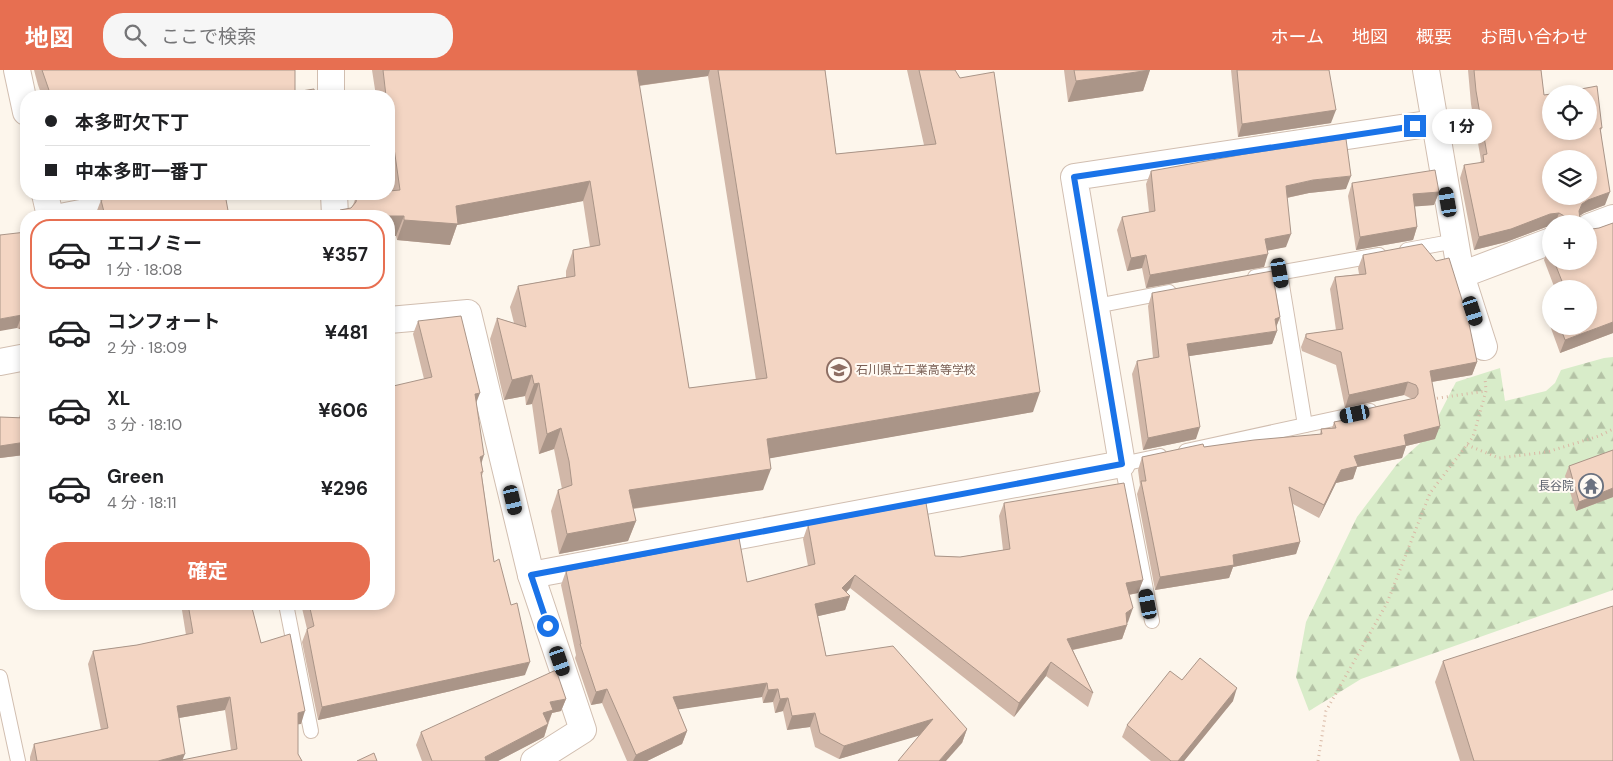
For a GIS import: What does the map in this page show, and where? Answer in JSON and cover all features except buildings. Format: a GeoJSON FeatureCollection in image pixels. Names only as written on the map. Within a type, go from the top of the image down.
{"type":"FeatureCollection","features":[{"type":"Feature","properties":{"kind":"street"},"geometry":{"type":"LineString","coordinates":[[17,70],[21,90]]}},
{"type":"Feature","properties":{"kind":"street"},"geometry":{"type":"LineString","coordinates":[[331,70],[332,90]]}},
{"type":"Feature","properties":{"kind":"street"},"geometry":{"type":"LineString","coordinates":[[1426,70],[1461,275],[1484,347]]}},
{"type":"Feature","properties":{"kind":"street"},"geometry":{"type":"LineString","coordinates":[[531,575],[1122,464],[1074,177],[1434,123]]}},
{"type":"Feature","properties":{"kind":"street"},"geometry":{"type":"LineString","coordinates":[[1597,224],[1613,218]]}},
{"type":"Feature","properties":{"kind":"street"},"geometry":{"type":"LineString","coordinates":[[1461,275],[1542,244]]}},
{"type":"Feature","properties":{"kind":"street"},"geometry":{"type":"LineString","coordinates":[[395,319],[468,313],[531,575],[583,730],[534,761]]}},
{"type":"Feature","properties":{"kind":"street"},"geometry":{"type":"LineString","coordinates":[[0,362],[20,358]]}},
{"type":"Feature","properties":{"kind":"lane"},"geometry":{"type":"LineString","coordinates":[[48,208],[104,200]]}},
{"type":"Feature","properties":{"kind":"lane"},"geometry":{"type":"LineString","coordinates":[[1241,280],[1456,241]]}},
{"type":"Feature","properties":{"kind":"lane"},"geometry":{"type":"LineString","coordinates":[[1280,273],[1305,425]]}},
{"type":"Feature","properties":{"kind":"lane"},"geometry":{"type":"LineString","coordinates":[[1096,306],[1183,290]]}},
{"type":"Feature","properties":{"kind":"lane"},"geometry":{"type":"LineString","coordinates":[[1152,621],[1122,464],[1405,404]]}},
{"type":"Feature","properties":{"kind":"lane"},"geometry":{"type":"LineString","coordinates":[[287,610],[311,731]]}},
{"type":"Feature","properties":{"kind":"lane"},"geometry":{"type":"LineString","coordinates":[[0,677],[18,761]]}},
{"type":"Feature","properties":{"kind":"path"},"geometry":{"type":"LineString","coordinates":[[1318,761],[1326,710],[1386,603],[1430,493],[1473,437],[1486,391],[1484,347]]}},
{"type":"Feature","properties":{"kind":"path"},"geometry":{"type":"LineString","coordinates":[[1405,404],[1486,391]]}},
{"type":"Feature","properties":{"kind":"path"},"geometry":{"type":"LineString","coordinates":[[1467,445],[1499,458],[1547,452],[1613,430]]}},
{"type":"Feature","properties":{"kind":"green space"},"geometry":{"type":"Polygon","coordinates":[[[1613,357],[1613,590],[1361,679],[1309,711],[1296,677],[1306,622],[1357,517],[1397,464],[1428,436],[1456,382],[1500,368],[1505,401],[1546,391],[1555,383],[1561,370],[1613,357]]]}},
{"type":"Feature","properties":{"kind":"place","name":"石川県立工業高等学校"},"geometry":{"type":"Point","coordinates":[839,370]}},
{"type":"Feature","properties":{"kind":"place","name":"長谷院"},"geometry":{"type":"Point","coordinates":[1591,486]}},
{"type":"Feature","properties":{"kind":"route"},"geometry":{"type":"LineString","coordinates":[[548,626],[531,575],[1122,464],[1074,177],[1415,126]]}}]}
